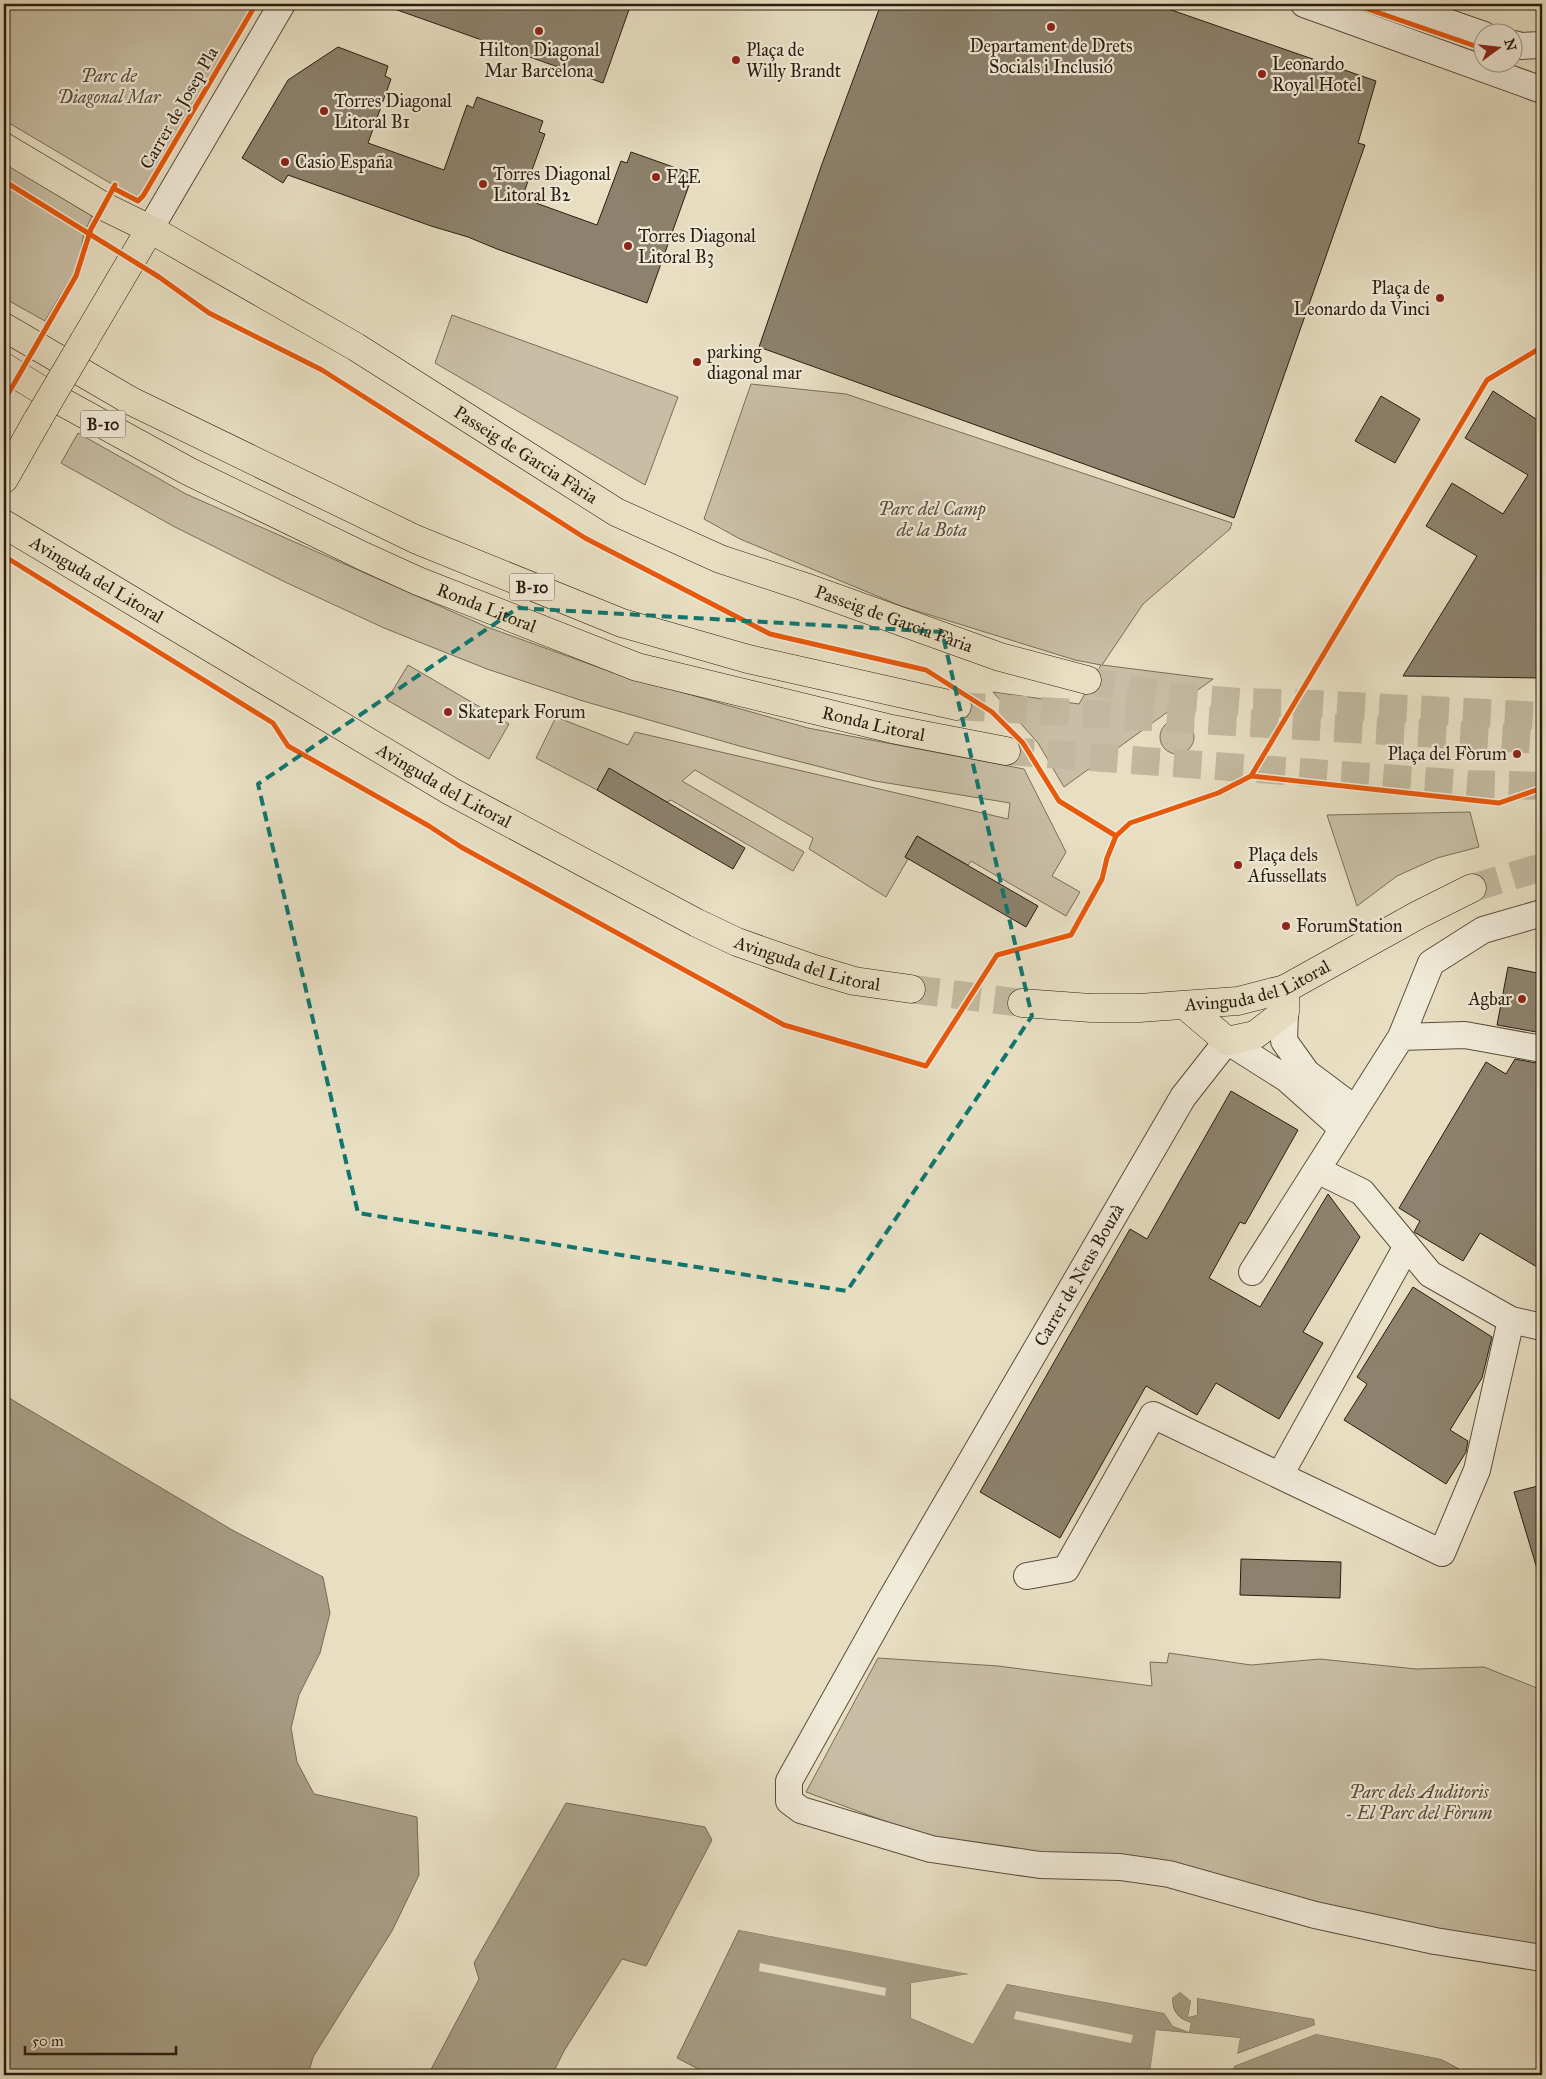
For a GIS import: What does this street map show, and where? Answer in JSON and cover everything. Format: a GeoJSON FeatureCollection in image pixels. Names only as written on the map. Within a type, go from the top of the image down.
{"type":"FeatureCollection","features":[{"type":"Feature","properties":{"kind":"main road","name":"Passeig de Garcia Fària"},"geometry":{"type":"LineString","coordinates":[[4,147],[102,206],[150,229],[356,347],[616,512],[720,559],[815,590],[1000,657],[1086,680]]}},
{"type":"Feature","properties":{"kind":"main road"},"geometry":{"type":"LineString","coordinates":[[4,479],[150,229]]}},
{"type":"Feature","properties":{"kind":"main road","name":"Ronda Litoral"},"geometry":{"type":"LineString","coordinates":[[4,327],[131,401],[415,539],[622,623],[748,659],[957,706]]}},
{"type":"Feature","properties":{"kind":"main road","name":"Ronda Litoral"},"geometry":{"type":"LineString","coordinates":[[4,367],[46,393],[188,471],[363,556],[418,581],[636,667],[892,729],[1006,751]]}},
{"type":"Feature","properties":{"kind":"main road","name":"Avinguda del Litoral"},"geometry":{"type":"LineString","coordinates":[[4,524],[452,792],[698,923],[737,942],[814,969],[854,981],[911,989]]}},
{"type":"Feature","properties":{"kind":"main road","name":"Avinguda del Litoral"},"geometry":{"type":"LineString","coordinates":[[1022,1003],[1091,1008],[1186,1006],[1238,1001],[1285,1000],[1418,915],[1472,888]]}},
{"type":"Feature","properties":{"kind":"main road"},"geometry":{"type":"LineString","coordinates":[[1186,1006],[1227,1041],[1255,1035],[1285,1000]]}},
{"type":"Feature","properties":{"kind":"street","name":"Carrer de Josep Pla"},"geometry":{"type":"LineString","coordinates":[[150,229],[282,4]]}},
{"type":"Feature","properties":{"kind":"street"},"geometry":{"type":"LineString","coordinates":[[1304,4],[1542,90]]}},
{"type":"Feature","properties":{"kind":"street"},"geometry":{"type":"LineString","coordinates":[[1396,4],[1474,31]]}},
{"type":"Feature","properties":{"kind":"street"},"geometry":{"type":"LineString","coordinates":[[1524,46],[1542,45]]}},
{"type":"Feature","properties":{"kind":"street"},"geometry":{"type":"LineString","coordinates":[[1252,1272],[1401,1037],[1431,964],[1483,930],[1542,913]]}},
{"type":"Feature","properties":{"kind":"street"},"geometry":{"type":"LineString","coordinates":[[1285,1000],[1284,1041],[1307,1074],[1349,1119]]}},
{"type":"Feature","properties":{"kind":"street"},"geometry":{"type":"LineString","coordinates":[[1401,1037],[1464,1035],[1542,1049]]}},
{"type":"Feature","properties":{"kind":"street"},"geometry":{"type":"LineString","coordinates":[[1227,1041],[1349,1119]]}},
{"type":"Feature","properties":{"kind":"street","name":"Carrer de Neus Bouzà"},"geometry":{"type":"LineString","coordinates":[[1227,1041],[1183,1097],[888,1604],[789,1781],[789,1801],[801,1810],[931,1849],[1040,1864],[1120,1867],[1169,1874],[1315,1915],[1435,1940],[1542,1958]]}},
{"type":"Feature","properties":{"kind":"street"},"geometry":{"type":"LineString","coordinates":[[1317,1170],[1362,1192],[1430,1274],[1511,1320],[1542,1327]]}},
{"type":"Feature","properties":{"kind":"street"},"geometry":{"type":"LineString","coordinates":[[1280,1476],[1407,1246]]}},
{"type":"Feature","properties":{"kind":"street"},"geometry":{"type":"LineString","coordinates":[[1028,1576],[1066,1569],[1153,1415],[1442,1553],[1477,1470],[1511,1320]]}},
{"type":"Feature","properties":{"kind":"highlighted area"},"geometry":{"type":"Polygon","coordinates":[[[518,608],[942,632],[1032,1016],[847,1291],[358,1213],[258,784],[518,608]]]}},
{"type":"Feature","properties":{"kind":"green space","name":"Parc de Diagonal Mar"},"geometry":{"type":"Polygon","coordinates":[[[4,4],[252,4],[140,197],[137,199],[4,120],[4,4]]]}},
{"type":"Feature","properties":{"kind":"green space"},"geometry":{"type":"Polygon","coordinates":[[[4,160],[94,212],[84,233],[78,266],[45,321],[4,298],[4,160]]]}},
{"type":"Feature","properties":{"kind":"green space"},"geometry":{"type":"Polygon","coordinates":[[[452,315],[678,397],[645,485],[435,363],[452,315]]]}},
{"type":"Feature","properties":{"kind":"green space","name":"Parc del Camp de la Bota"},"geometry":{"type":"Polygon","coordinates":[[[751,384],[846,394],[1232,523],[1230,529],[1143,604],[1102,665],[1213,679],[1064,787],[1038,743],[993,692],[1079,704],[1101,665],[1075,660],[901,606],[740,539],[704,519],[751,384]]]}},
{"type":"Feature","properties":{"kind":"green space"},"geometry":{"type":"Polygon","coordinates":[[[78,433],[186,494],[487,627],[617,674],[808,728],[1024,769],[1066,852],[1052,876],[1080,892],[1066,916],[971,861],[968,865],[917,836],[905,857],[908,859],[886,897],[809,849],[813,838],[695,770],[682,781],[804,852],[793,871],[671,800],[667,802],[609,769],[597,790],[536,758],[556,717],[628,745],[635,732],[1008,819],[1010,803],[875,781],[743,747],[583,701],[487,669],[384,628],[285,582],[173,526],[61,463],[78,433]]]}},
{"type":"Feature","properties":{"kind":"green space","name":"Skatepark Forum"},"geometry":{"type":"Polygon","coordinates":[[[408,665],[509,724],[489,759],[387,700],[408,665]]]}},
{"type":"Feature","properties":{"kind":"green space"},"geometry":{"type":"Polygon","coordinates":[[[1177,720],[1189,725],[1194,737],[1189,749],[1177,754],[1165,749],[1160,737],[1165,725],[1177,720]]]}},
{"type":"Feature","properties":{"kind":"green space"},"geometry":{"type":"Polygon","coordinates":[[[1470,812],[1479,847],[1437,858],[1397,876],[1357,906],[1327,815],[1470,812]]]}},
{"type":"Feature","properties":{"kind":"green space","name":"Parc dels Auditoris - El Parc del Fòrum"},"geometry":{"type":"Polygon","coordinates":[[[1169,1653],[1251,1665],[1320,1659],[1416,1669],[1484,1667],[1542,1690],[1542,1951],[917,1833],[806,1792],[878,1658],[998,1666],[1152,1686],[1150,1662],[1167,1663],[1169,1653]]]}},
{"type":"Feature","properties":{"kind":"shaded area"},"geometry":{"type":"Polygon","coordinates":[[[4,1395],[234,1531],[323,1577],[330,1613],[320,1653],[299,1695],[291,1728],[297,1762],[314,1794],[417,1817],[419,1875],[392,1931],[313,2057],[308,2075],[4,2075],[4,1395]]]}},
{"type":"Feature","properties":{"kind":"shaded area"},"geometry":{"type":"Polygon","coordinates":[[[566,1803],[705,1827],[712,1840],[646,1966],[622,1959],[564,2051],[552,2075],[428,2075],[479,1979],[474,1963],[566,1803]]]}},
{"type":"Feature","properties":{"kind":"shaded area"},"geometry":{"type":"Polygon","coordinates":[[[739,1930],[971,1974],[911,1983],[911,2018],[973,2044],[1007,1984],[1164,2013],[1173,2026],[1189,2032],[1191,2023],[1177,2014],[1173,2003],[1172,1998],[1180,1992],[1191,2001],[1188,2017],[1197,2015],[1197,1998],[1314,2019],[1315,2025],[1236,2054],[1240,2038],[1157,2030],[1150,2072],[1161,2075],[710,2075],[677,2058],[739,1930]]]}},
{"type":"Feature","properties":{"kind":"shaded area"},"geometry":{"type":"Polygon","coordinates":[[[1316,2034],[1441,2059],[1470,2075],[1233,2075],[1234,2066],[1316,2034]]]}},
{"type":"Feature","properties":{"kind":"pier"},"geometry":{"type":"Polygon","coordinates":[[[740,1928],[973,1972],[972,1976],[913,1985],[913,2017],[972,2041],[1007,1981],[1165,2010],[1175,2024],[1187,2029],[1188,2024],[1180,2021],[1170,2010],[1170,1997],[1180,1990],[1193,2000],[1191,2014],[1194,2013],[1194,1998],[1197,1996],[1315,2017],[1318,2025],[1236,2057],[1234,2054],[1237,2041],[1159,2033],[1153,2071],[1163,2075],[1161,2075],[1150,2072],[1156,2030],[1240,2038],[1237,2054],[1315,2025],[1314,2019],[1197,1998],[1197,2015],[1188,2017],[1191,2001],[1180,1992],[1172,1998],[1173,2010],[1181,2019],[1191,2023],[1189,2032],[1173,2026],[1164,2013],[1007,1984],[973,2044],[911,2018],[911,1983],[969,1974],[739,1930],[740,1928]]]}},
{"type":"Feature","properties":{"kind":"pier"},"geometry":{"type":"Polygon","coordinates":[[[760,1963],[886,1988],[885,1996],[759,1971],[760,1963]]]}},
{"type":"Feature","properties":{"kind":"pier"},"geometry":{"type":"Polygon","coordinates":[[[1016,2011],[1133,2035],[1131,2043],[1014,2019],[1016,2011]]]}},
{"type":"Feature","properties":{"kind":"pier"},"geometry":{"type":"Polygon","coordinates":[[[1316,2032],[1442,2056],[1473,2075],[1441,2059],[1316,2034],[1234,2066],[1233,2075],[1231,2075],[1233,2064],[1316,2032]]]}},
{"type":"Feature","properties":{"kind":"building","name":"Hilton Diagonal Mar Barcelona"},"geometry":{"type":"Polygon","coordinates":[[[386,4],[631,4],[603,83],[386,6],[386,4]]]}},
{"type":"Feature","properties":{"kind":"building"},"geometry":{"type":"Polygon","coordinates":[[[881,4],[1154,4],[1376,81],[1358,143],[1365,145],[1234,518],[759,347],[822,164],[881,4]]]}},
{"type":"Feature","properties":{"kind":"building"},"geometry":{"type":"Polygon","coordinates":[[[338,47],[388,66],[385,76],[391,79],[368,143],[444,170],[467,105],[473,108],[477,97],[543,121],[539,132],[545,134],[522,198],[597,225],[621,161],[627,163],[631,152],[693,174],[647,303],[468,237],[431,226],[288,175],[283,183],[242,158],[288,80],[338,47]]]}},
{"type":"Feature","properties":{"kind":"building"},"geometry":{"type":"Polygon","coordinates":[[[1493,391],[1542,423],[1542,678],[1403,676],[1477,556],[1426,526],[1452,483],[1503,514],[1528,475],[1465,438],[1493,391]]]}},
{"type":"Feature","properties":{"kind":"building"},"geometry":{"type":"Polygon","coordinates":[[[1381,396],[1420,419],[1395,463],[1355,441],[1381,396]]]}},
{"type":"Feature","properties":{"kind":"building"},"geometry":{"type":"Polygon","coordinates":[[[609,768],[745,848],[733,869],[597,790],[609,768]]]}},
{"type":"Feature","properties":{"kind":"building"},"geometry":{"type":"Polygon","coordinates":[[[917,836],[1038,906],[1026,927],[905,857],[917,836]]]}},
{"type":"Feature","properties":{"kind":"building","name":"Agbar"},"geometry":{"type":"Polygon","coordinates":[[[1508,967],[1542,974],[1542,1033],[1497,1025],[1508,967]]]}},
{"type":"Feature","properties":{"kind":"building"},"geometry":{"type":"Polygon","coordinates":[[[1515,1059],[1536,1063],[1542,1067],[1542,1270],[1480,1233],[1463,1261],[1414,1232],[1420,1221],[1399,1208],[1486,1062],[1506,1074],[1515,1059]]]}},
{"type":"Feature","properties":{"kind":"building"},"geometry":{"type":"Polygon","coordinates":[[[1231,1091],[1298,1130],[1245,1224],[1240,1222],[1209,1278],[1260,1307],[1328,1194],[1360,1237],[1303,1332],[1323,1343],[1279,1419],[1216,1383],[1197,1415],[1146,1386],[1060,1538],[980,1492],[1130,1229],[1147,1239],[1231,1091]]]}},
{"type":"Feature","properties":{"kind":"building"},"geometry":{"type":"Polygon","coordinates":[[[1413,1287],[1492,1337],[1482,1378],[1450,1430],[1468,1441],[1466,1452],[1446,1484],[1344,1420],[1367,1384],[1357,1377],[1413,1287]]]}},
{"type":"Feature","properties":{"kind":"building"},"geometry":{"type":"Polygon","coordinates":[[[1542,1485],[1542,1571],[1538,1572],[1514,1492],[1542,1485]]]}},
{"type":"Feature","properties":{"kind":"building"},"geometry":{"type":"Polygon","coordinates":[[[1241,1559],[1341,1562],[1340,1598],[1240,1595],[1241,1559]]]}},
{"type":"Feature","properties":{"kind":"tunnel"},"geometry":{"type":"LineString","coordinates":[[1087,680],[1165,696],[1241,702],[1542,716]]}},
{"type":"Feature","properties":{"kind":"tunnel"},"geometry":{"type":"LineString","coordinates":[[957,706],[1542,740]]}},
{"type":"Feature","properties":{"kind":"tunnel"},"geometry":{"type":"LineString","coordinates":[[1006,751],[1468,784],[1542,786]]}},
{"type":"Feature","properties":{"kind":"tunnel"},"geometry":{"type":"LineString","coordinates":[[1472,888],[1542,867]]}},
{"type":"Feature","properties":{"kind":"tunnel"},"geometry":{"type":"LineString","coordinates":[[911,989],[1022,1003]]}},
{"type":"Feature","properties":{"kind":"cycle path"},"geometry":{"type":"LineString","coordinates":[[113,188],[138,201],[143,196],[256,4]]}},
{"type":"Feature","properties":{"kind":"cycle path"},"geometry":{"type":"LineString","coordinates":[[1353,4],[1474,46]]}},
{"type":"Feature","properties":{"kind":"cycle path"},"geometry":{"type":"LineString","coordinates":[[4,181],[159,277],[209,313],[322,370],[585,538],[770,634],[926,670],[992,712],[1023,743],[1059,801],[1116,836]]}},
{"type":"Feature","properties":{"kind":"cycle path"},"geometry":{"type":"LineString","coordinates":[[4,401],[76,276],[91,229],[115,185]]}},
{"type":"Feature","properties":{"kind":"cycle path"},"geometry":{"type":"LineString","coordinates":[[4,556],[273,723],[288,746],[429,826],[461,847],[784,1025],[926,1066],[997,955],[1071,935],[1102,879],[1107,858],[1116,836],[1130,823],[1218,793],[1251,776],[1487,380],[1537,350],[1542,345]]}},
{"type":"Feature","properties":{"kind":"cycle path"},"geometry":{"type":"LineString","coordinates":[[1251,776],[1499,803],[1542,788]]}},
{"type":"Feature","properties":{"kind":"place","name":"Departament de Drets Socials i Inclusió"},"geometry":{"type":"Point","coordinates":[1051,27]}},
{"type":"Feature","properties":{"kind":"place","name":"Hilton Diagonal Mar Barcelona"},"geometry":{"type":"Point","coordinates":[539,31]}},
{"type":"Feature","properties":{"kind":"place","name":"Plaça de Willy Brandt"},"geometry":{"type":"Point","coordinates":[736,60]}},
{"type":"Feature","properties":{"kind":"place","name":"Leonardo Royal Hotel"},"geometry":{"type":"Point","coordinates":[1262,74]}},
{"type":"Feature","properties":{"kind":"place","name":"Torres Diagonal Litoral B1"},"geometry":{"type":"Point","coordinates":[324,111]}},
{"type":"Feature","properties":{"kind":"place","name":"Casio España"},"geometry":{"type":"Point","coordinates":[285,162]}},
{"type":"Feature","properties":{"kind":"place","name":"F4E"},"geometry":{"type":"Point","coordinates":[656,177]}},
{"type":"Feature","properties":{"kind":"place","name":"Torres Diagonal Litoral B2"},"geometry":{"type":"Point","coordinates":[483,184]}},
{"type":"Feature","properties":{"kind":"place","name":"Torres Diagonal Litoral B3"},"geometry":{"type":"Point","coordinates":[628,246]}},
{"type":"Feature","properties":{"kind":"place","name":"Plaça de Leonardo da Vinci"},"geometry":{"type":"Point","coordinates":[1440,298]}},
{"type":"Feature","properties":{"kind":"place","name":"parking diagonal mar"},"geometry":{"type":"Point","coordinates":[697,362]}},
{"type":"Feature","properties":{"kind":"place","name":"Skatepark Forum"},"geometry":{"type":"Point","coordinates":[448,712]}},
{"type":"Feature","properties":{"kind":"place","name":"Plaça del Fòrum"},"geometry":{"type":"Point","coordinates":[1517,754]}},
{"type":"Feature","properties":{"kind":"place","name":"Plaça dels Afussellats"},"geometry":{"type":"Point","coordinates":[1238,865]}},
{"type":"Feature","properties":{"kind":"place","name":"ForumStation"},"geometry":{"type":"Point","coordinates":[1286,926]}},
{"type":"Feature","properties":{"kind":"place","name":"Agbar"},"geometry":{"type":"Point","coordinates":[1522,999]}}]}
